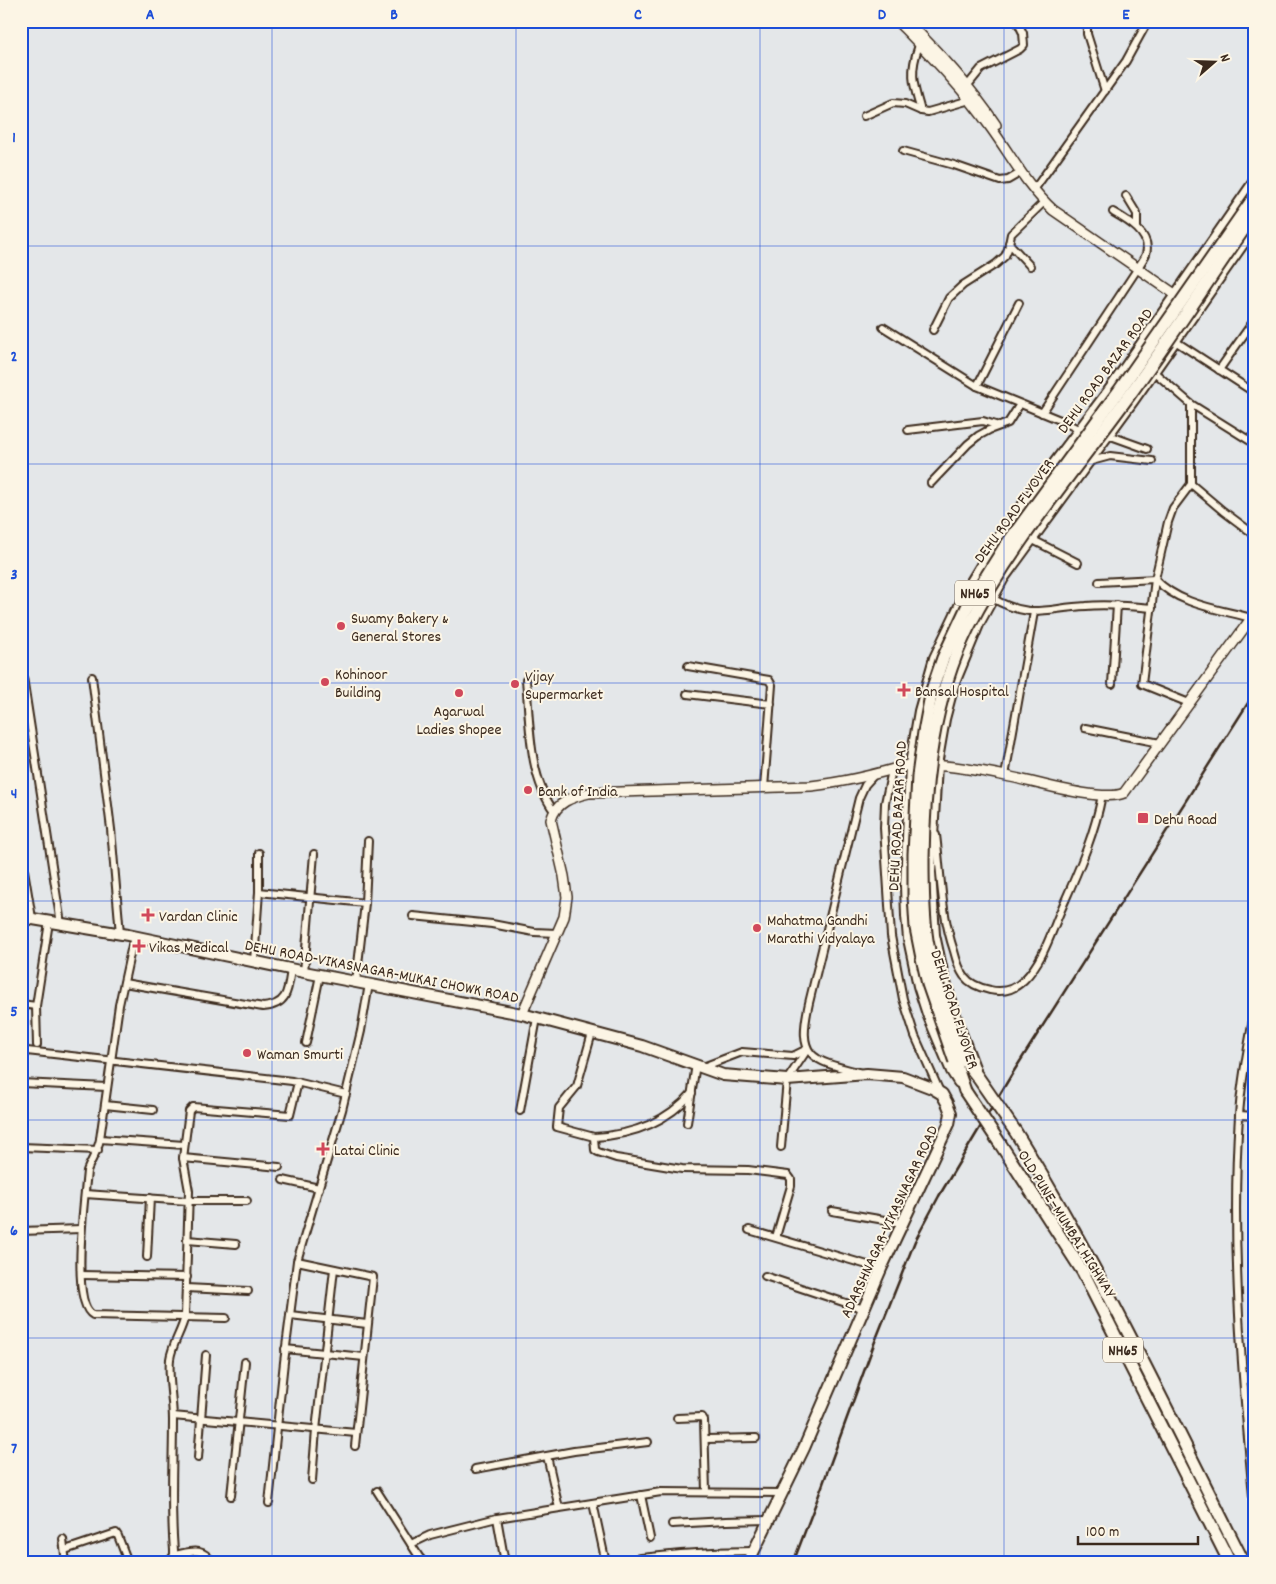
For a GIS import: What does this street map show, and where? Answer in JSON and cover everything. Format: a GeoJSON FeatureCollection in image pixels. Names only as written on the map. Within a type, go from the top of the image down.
{"type":"FeatureCollection","features":[{"type":"Feature","properties":{"kind":"highway","name":"DEHU ROAD FLYOVER"},"geometry":{"type":"LineString","coordinates":[[1014,1131],[977,1076],[959,1060],[928,984],[916,928],[914,896],[915,819],[920,762],[932,690],[943,658],[967,607],[1004,548],[1119,392],[1255,196]]}},
{"type":"Feature","properties":{"kind":"highway","name":"DEHU ROAD FLYOVER"},"geometry":{"type":"LineString","coordinates":[[966,1092],[932,963],[927,938],[923,878],[924,826],[932,749],[938,709],[951,667],[987,593],[1012,554],[1127,398],[1255,213]]}},
{"type":"Feature","properties":{"kind":"highway","name":"OLD PUNE–MUMBAI HIGHWAY"},"geometry":{"type":"LineString","coordinates":[[966,1092],[1083,1272],[1230,1563]]}},
{"type":"Feature","properties":{"kind":"highway","name":"OLD PUNE–MUMBAI HIGHWAY"},"geometry":{"type":"LineString","coordinates":[[1014,1131],[1093,1265],[1244,1563]]}},
{"type":"Feature","properties":{"kind":"main road","name":"DEHU ROAD BAZAR ROAD"},"geometry":{"type":"LineString","coordinates":[[966,1092],[952,1071],[928,1014],[918,986],[909,940],[906,886],[911,764],[926,685],[935,658],[952,620],[970,585],[998,539],[1080,430],[1255,181]]}},
{"type":"Feature","properties":{"kind":"main road"},"geometry":{"type":"LineString","coordinates":[[977,1076],[959,1028],[943,976],[934,935],[930,872],[936,765],[944,719],[953,685],[979,622],[1003,578],[1252,236],[1255,226]]}},
{"type":"Feature","properties":{"kind":"main road","name":"DEHU ROAD-VIKASNAGAR-MUKAI CHOWK ROAD"},"geometry":{"type":"LineString","coordinates":[[27,918],[134,936],[304,972],[522,1014]]}},
{"type":"Feature","properties":{"kind":"main road"},"geometry":{"type":"LineString","coordinates":[[522,1014],[642,1046],[723,1074],[787,1080],[867,1074],[903,1078],[926,1085],[942,1094]]}},
{"type":"Feature","properties":{"kind":"main road","name":"ADARSHNAGAR-VIKASNAGAR ROAD"},"geometry":{"type":"LineString","coordinates":[[748,1563],[804,1448],[902,1222],[949,1124],[951,1113],[942,1094]]}},
{"type":"Feature","properties":{"kind":"street"},"geometry":{"type":"LineString","coordinates":[[897,21],[970,100],[991,127],[1020,173],[1044,202],[1176,295],[1198,308]]}},
{"type":"Feature","properties":{"kind":"street"},"geometry":{"type":"LineString","coordinates":[[907,21],[968,85],[1053,210]]}},
{"type":"Feature","properties":{"kind":"street"},"geometry":{"type":"LineString","coordinates":[[968,85],[982,69],[1020,50],[1024,45],[1023,33],[1017,21]]}},
{"type":"Feature","properties":{"kind":"street"},"geometry":{"type":"LineString","coordinates":[[1087,21],[1087,34],[1105,91]]}},
{"type":"Feature","properties":{"kind":"street"},"geometry":{"type":"LineString","coordinates":[[1036,187],[1126,61],[1148,21]]}},
{"type":"Feature","properties":{"kind":"street"},"geometry":{"type":"LineString","coordinates":[[920,44],[913,66],[913,78],[921,112]]}},
{"type":"Feature","properties":{"kind":"street"},"geometry":{"type":"LineString","coordinates":[[864,116],[893,103],[905,104],[921,112],[936,111],[970,100]]}},
{"type":"Feature","properties":{"kind":"street"},"geometry":{"type":"LineString","coordinates":[[903,151],[954,165],[1000,181],[1008,180],[1020,173]]}},
{"type":"Feature","properties":{"kind":"street"},"geometry":{"type":"LineString","coordinates":[[1042,413],[1146,253],[1146,248],[1137,227],[1137,214],[1126,196]]}},
{"type":"Feature","properties":{"kind":"street"},"geometry":{"type":"LineString","coordinates":[[933,330],[949,298],[963,285],[1005,256],[1011,234],[1044,202]]}},
{"type":"Feature","properties":{"kind":"street"},"geometry":{"type":"LineString","coordinates":[[1113,212],[1137,227]]}},
{"type":"Feature","properties":{"kind":"street"},"geometry":{"type":"LineString","coordinates":[[1009,243],[1030,266]]}},
{"type":"Feature","properties":{"kind":"street"},"geometry":{"type":"LineString","coordinates":[[977,386],[1019,303]]}},
{"type":"Feature","properties":{"kind":"street"},"geometry":{"type":"LineString","coordinates":[[1219,370],[1255,319]]}},
{"type":"Feature","properties":{"kind":"street"},"geometry":{"type":"LineString","coordinates":[[883,327],[977,386],[1080,430]]}},
{"type":"Feature","properties":{"kind":"street"},"geometry":{"type":"LineString","coordinates":[[1175,341],[1255,393]]}},
{"type":"Feature","properties":{"kind":"street"},"geometry":{"type":"LineString","coordinates":[[1154,371],[1191,404],[1255,444]]}},
{"type":"Feature","properties":{"kind":"street"},"geometry":{"type":"LineString","coordinates":[[931,483],[968,444],[988,430],[1008,423],[1020,404]]}},
{"type":"Feature","properties":{"kind":"street"},"geometry":{"type":"LineString","coordinates":[[1189,703],[1142,684],[1155,579],[1168,522],[1173,508],[1191,484],[1191,404]]}},
{"type":"Feature","properties":{"kind":"street"},"geometry":{"type":"LineString","coordinates":[[908,430],[983,422],[999,426]]}},
{"type":"Feature","properties":{"kind":"street"},"geometry":{"type":"LineString","coordinates":[[1108,435],[1148,449]]}},
{"type":"Feature","properties":{"kind":"street"},"geometry":{"type":"LineString","coordinates":[[1087,463],[1110,456],[1152,461]]}},
{"type":"Feature","properties":{"kind":"street"},"geometry":{"type":"LineString","coordinates":[[1191,484],[1255,535]]}},
{"type":"Feature","properties":{"kind":"street"},"geometry":{"type":"LineString","coordinates":[[1031,539],[1078,563]]}},
{"type":"Feature","properties":{"kind":"street"},"geometry":{"type":"LineString","coordinates":[[1100,582],[1155,579]]}},
{"type":"Feature","properties":{"kind":"street"},"geometry":{"type":"LineString","coordinates":[[526,680],[537,777],[542,792],[554,811],[561,804],[576,796],[589,793],[764,788],[826,784],[874,775],[911,764],[936,765],[1005,776],[1068,790],[1117,796],[1124,793],[1253,616],[1184,598],[1162,587],[1155,579]]}},
{"type":"Feature","properties":{"kind":"street"},"geometry":{"type":"LineString","coordinates":[[992,598],[1012,608],[1034,612],[1076,606],[1117,605],[1152,608]]}},
{"type":"Feature","properties":{"kind":"street"},"geometry":{"type":"LineString","coordinates":[[1112,684],[1117,605]]}},
{"type":"Feature","properties":{"kind":"street"},"geometry":{"type":"LineString","coordinates":[[1005,776],[1034,612]]}},
{"type":"Feature","properties":{"kind":"street"},"geometry":{"type":"LineString","coordinates":[[21,664],[61,924]]}},
{"type":"Feature","properties":{"kind":"street"},"geometry":{"type":"LineString","coordinates":[[688,666],[769,680],[772,685],[764,788]]}},
{"type":"Feature","properties":{"kind":"street"},"geometry":{"type":"LineString","coordinates":[[92,677],[111,829],[120,934]]}},
{"type":"Feature","properties":{"kind":"street"},"geometry":{"type":"LineString","coordinates":[[687,694],[770,704]]}},
{"type":"Feature","properties":{"kind":"street"},"geometry":{"type":"LineString","coordinates":[[1084,728],[1160,743]]}},
{"type":"Feature","properties":{"kind":"street"},"geometry":{"type":"LineString","coordinates":[[892,770],[885,803],[884,828],[891,936],[903,999],[915,1036],[942,1094]]}},
{"type":"Feature","properties":{"kind":"street"},"geometry":{"type":"LineString","coordinates":[[867,1074],[828,1065],[816,1058],[807,1049],[804,1041],[805,1020],[859,798],[865,785],[874,775]]}},
{"type":"Feature","properties":{"kind":"street"},"geometry":{"type":"LineString","coordinates":[[934,817],[943,908],[950,942],[957,961],[964,976],[974,985],[984,989],[1004,991],[1013,988],[1024,980],[1044,950],[1097,823],[1102,795]]}},
{"type":"Feature","properties":{"kind":"street","name":"DEHU ROAD-VIKASNAGAR-MUKAI CHOWK ROAD"},"geometry":{"type":"LineString","coordinates":[[522,1014],[564,917],[567,897],[551,820],[554,811]]}},
{"type":"Feature","properties":{"kind":"street"},"geometry":{"type":"LineString","coordinates":[[356,982],[365,903],[368,841]]}},
{"type":"Feature","properties":{"kind":"street"},"geometry":{"type":"LineString","coordinates":[[21,852],[27,918]]}},
{"type":"Feature","properties":{"kind":"street"},"geometry":{"type":"LineString","coordinates":[[254,961],[259,892],[259,853]]}},
{"type":"Feature","properties":{"kind":"street"},"geometry":{"type":"LineString","coordinates":[[304,972],[314,854]]}},
{"type":"Feature","properties":{"kind":"street"},"geometry":{"type":"LineString","coordinates":[[259,892],[365,903]]}},
{"type":"Feature","properties":{"kind":"street"},"geometry":{"type":"LineString","coordinates":[[413,916],[492,924],[534,932],[557,933]]}},
{"type":"Feature","properties":{"kind":"street"},"geometry":{"type":"LineString","coordinates":[[36,1045],[36,1006],[49,922]]}},
{"type":"Feature","properties":{"kind":"street"},"geometry":{"type":"LineString","coordinates":[[134,936],[119,1005],[98,1150],[87,1171],[81,1230],[80,1274],[86,1308],[93,1315],[226,1318]]}},
{"type":"Feature","properties":{"kind":"street"},"geometry":{"type":"LineString","coordinates":[[124,983],[253,1005],[273,1006],[283,1000],[288,990],[291,969]]}},
{"type":"Feature","properties":{"kind":"street"},"geometry":{"type":"LineString","coordinates":[[306,1043],[320,975]]}},
{"type":"Feature","properties":{"kind":"street"},"geometry":{"type":"LineString","coordinates":[[270,1503],[285,1349],[297,1261],[346,1094],[369,984]]}},
{"type":"Feature","properties":{"kind":"street"},"geometry":{"type":"LineString","coordinates":[[21,1004],[36,1006]]}},
{"type":"Feature","properties":{"kind":"street"},"geometry":{"type":"LineString","coordinates":[[1255,1008],[1239,1115],[1237,1261],[1248,1441],[1255,1518]]}},
{"type":"Feature","properties":{"kind":"street"},"geometry":{"type":"LineString","coordinates":[[520,1111],[536,1018]]}},
{"type":"Feature","properties":{"kind":"street"},"geometry":{"type":"LineString","coordinates":[[592,1033],[577,1086],[559,1108],[557,1127],[594,1137],[632,1132],[658,1121],[683,1104],[692,1093]]}},
{"type":"Feature","properties":{"kind":"street"},"geometry":{"type":"LineString","coordinates":[[687,1123],[699,1066],[742,1052],[793,1056],[807,1049]]}},
{"type":"Feature","properties":{"kind":"street"},"geometry":{"type":"LineString","coordinates":[[781,1147],[787,1080],[807,1049]]}},
{"type":"Feature","properties":{"kind":"street"},"geometry":{"type":"LineString","coordinates":[[21,1055],[27,1051],[298,1082],[346,1094]]}},
{"type":"Feature","properties":{"kind":"street"},"geometry":{"type":"LineString","coordinates":[[168,1563],[174,1555],[172,1505],[173,1416],[170,1357],[185,1316],[189,1186],[183,1158],[189,1111],[193,1107],[290,1115],[298,1082]]}},
{"type":"Feature","properties":{"kind":"street"},"geometry":{"type":"LineString","coordinates":[[21,1083],[107,1087]]}},
{"type":"Feature","properties":{"kind":"street"},"geometry":{"type":"LineString","coordinates":[[105,1105],[153,1110]]}},
{"type":"Feature","properties":{"kind":"street"},"geometry":{"type":"LineString","coordinates":[[1239,1115],[1255,1116]]}},
{"type":"Feature","properties":{"kind":"street"},"geometry":{"type":"LineString","coordinates":[[594,1137],[595,1150],[616,1158],[682,1169],[739,1170],[788,1175],[791,1179],[791,1186],[776,1237]]}},
{"type":"Feature","properties":{"kind":"street"},"geometry":{"type":"LineString","coordinates":[[100,1139],[184,1145]]}},
{"type":"Feature","properties":{"kind":"street"},"geometry":{"type":"LineString","coordinates":[[21,1147],[98,1150]]}},
{"type":"Feature","properties":{"kind":"street"},"geometry":{"type":"LineString","coordinates":[[183,1158],[279,1167]]}},
{"type":"Feature","properties":{"kind":"street"},"geometry":{"type":"LineString","coordinates":[[283,1180],[319,1188]]}},
{"type":"Feature","properties":{"kind":"street"},"geometry":{"type":"LineString","coordinates":[[85,1194],[188,1201],[247,1201]]}},
{"type":"Feature","properties":{"kind":"street"},"geometry":{"type":"LineString","coordinates":[[147,1257],[150,1198]]}},
{"type":"Feature","properties":{"kind":"street"},"geometry":{"type":"LineString","coordinates":[[832,1211],[902,1222]]}},
{"type":"Feature","properties":{"kind":"street"},"geometry":{"type":"LineString","coordinates":[[21,1231],[81,1230]]}},
{"type":"Feature","properties":{"kind":"street"},"geometry":{"type":"LineString","coordinates":[[749,1230],[881,1269]]}},
{"type":"Feature","properties":{"kind":"street"},"geometry":{"type":"LineString","coordinates":[[187,1240],[236,1244]]}},
{"type":"Feature","properties":{"kind":"street"},"geometry":{"type":"LineString","coordinates":[[297,1261],[373,1277],[355,1446]]}},
{"type":"Feature","properties":{"kind":"street"},"geometry":{"type":"LineString","coordinates":[[312,1480],[334,1269]]}},
{"type":"Feature","properties":{"kind":"street"},"geometry":{"type":"LineString","coordinates":[[80,1274],[187,1277]]}},
{"type":"Feature","properties":{"kind":"street"},"geometry":{"type":"LineString","coordinates":[[765,1276],[864,1309]]}},
{"type":"Feature","properties":{"kind":"street"},"geometry":{"type":"LineString","coordinates":[[186,1288],[248,1291]]}},
{"type":"Feature","properties":{"kind":"street"},"geometry":{"type":"LineString","coordinates":[[290,1315],[367,1324]]}},
{"type":"Feature","properties":{"kind":"street"},"geometry":{"type":"LineString","coordinates":[[285,1349],[364,1358]]}},
{"type":"Feature","properties":{"kind":"street"},"geometry":{"type":"LineString","coordinates":[[198,1458],[206,1355]]}},
{"type":"Feature","properties":{"kind":"street"},"geometry":{"type":"LineString","coordinates":[[231,1496],[245,1362]]}},
{"type":"Feature","properties":{"kind":"street"},"geometry":{"type":"LineString","coordinates":[[173,1416],[356,1433]]}},
{"type":"Feature","properties":{"kind":"street"},"geometry":{"type":"LineString","coordinates":[[677,1418],[702,1417],[705,1425],[706,1440],[706,1492]]}},
{"type":"Feature","properties":{"kind":"street"},"geometry":{"type":"LineString","coordinates":[[706,1440],[756,1438]]}},
{"type":"Feature","properties":{"kind":"street"},"geometry":{"type":"LineString","coordinates":[[475,1469],[547,1456],[648,1442]]}},
{"type":"Feature","properties":{"kind":"street"},"geometry":{"type":"LineString","coordinates":[[547,1456],[559,1508]]}},
{"type":"Feature","properties":{"kind":"street"},"geometry":{"type":"LineString","coordinates":[[377,1491],[422,1561],[412,1563]]}},
{"type":"Feature","properties":{"kind":"street"},"geometry":{"type":"LineString","coordinates":[[411,1544],[430,1535],[497,1518],[661,1492],[782,1493]]}},
{"type":"Feature","properties":{"kind":"street"},"geometry":{"type":"LineString","coordinates":[[641,1495],[650,1538]]}},
{"type":"Feature","properties":{"kind":"street"},"geometry":{"type":"LineString","coordinates":[[594,1503],[606,1563],[696,1552],[754,1551]]}},
{"type":"Feature","properties":{"kind":"street"},"geometry":{"type":"LineString","coordinates":[[497,1518],[505,1563]]}},
{"type":"Feature","properties":{"kind":"street"},"geometry":{"type":"LineString","coordinates":[[672,1524],[726,1520],[768,1520]]}},
{"type":"Feature","properties":{"kind":"street"},"geometry":{"type":"LineString","coordinates":[[64,1550],[116,1534],[127,1562]]}},
{"type":"Feature","properties":{"kind":"street"},"geometry":{"type":"LineString","coordinates":[[63,1539],[66,1563]]}},
{"type":"Feature","properties":{"kind":"street"},"geometry":{"type":"LineString","coordinates":[[174,1555],[202,1552],[207,1554],[213,1563]]}},
{"type":"Feature","properties":{"kind":"railway"},"geometry":{"type":"LineString","coordinates":[[793,1563],[874,1344],[915,1241],[939,1196],[1012,1074],[1255,692]]}},
{"type":"Feature","properties":{"kind":"place","name":"Swamy Bakery & General Stores"},"geometry":{"type":"Point","coordinates":[341,626]}},
{"type":"Feature","properties":{"kind":"place","name":"Kohinoor Building"},"geometry":{"type":"Point","coordinates":[325,682]}},
{"type":"Feature","properties":{"kind":"place","name":"Vijay Supermarket"},"geometry":{"type":"Point","coordinates":[515,684]}},
{"type":"Feature","properties":{"kind":"place","name":"Bansal Hospital"},"geometry":{"type":"Point","coordinates":[904,690]}},
{"type":"Feature","properties":{"kind":"place","name":"Agarwal Ladies Shopee"},"geometry":{"type":"Point","coordinates":[459,693]}},
{"type":"Feature","properties":{"kind":"place","name":"Bank of India"},"geometry":{"type":"Point","coordinates":[528,790]}},
{"type":"Feature","properties":{"kind":"place","name":"Dehu Road"},"geometry":{"type":"Point","coordinates":[1143,818]}},
{"type":"Feature","properties":{"kind":"place","name":"Vardan Clinic"},"geometry":{"type":"Point","coordinates":[148,915]}},
{"type":"Feature","properties":{"kind":"place","name":"Mahatma Gandhi Marathi Vidyalaya"},"geometry":{"type":"Point","coordinates":[757,928]}},
{"type":"Feature","properties":{"kind":"place","name":"Vikas Medical"},"geometry":{"type":"Point","coordinates":[139,946]}},
{"type":"Feature","properties":{"kind":"place","name":"Waman Smurti"},"geometry":{"type":"Point","coordinates":[247,1053]}},
{"type":"Feature","properties":{"kind":"place","name":"Latai Clinic"},"geometry":{"type":"Point","coordinates":[323,1149]}}]}
